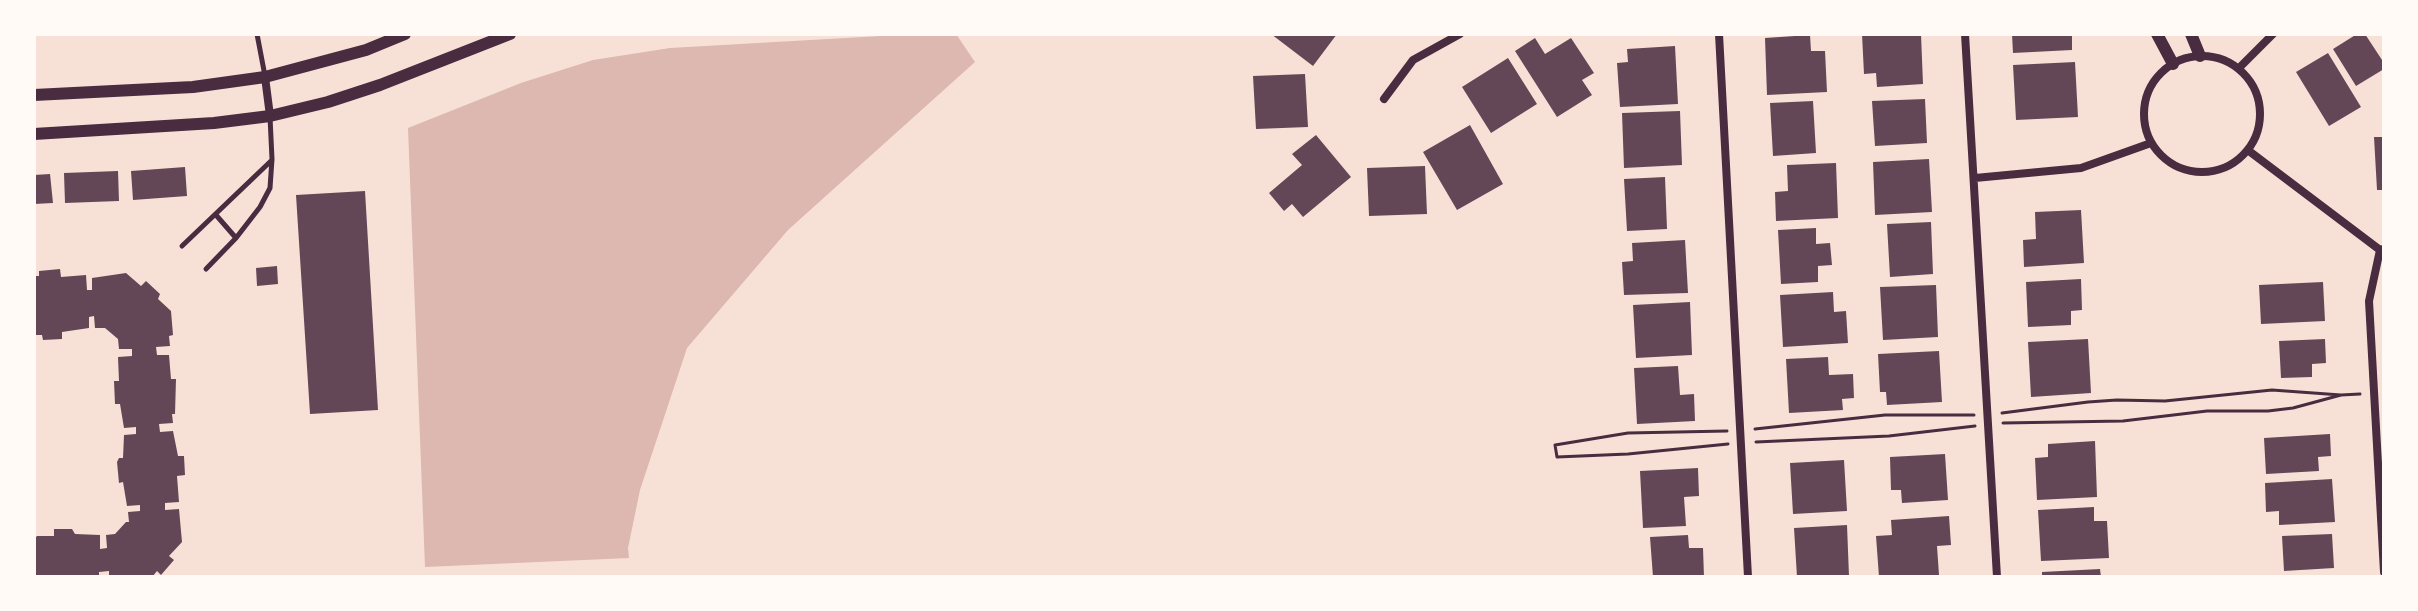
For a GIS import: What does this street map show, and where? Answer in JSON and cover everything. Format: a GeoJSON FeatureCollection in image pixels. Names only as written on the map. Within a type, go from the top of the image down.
{"type":"FeatureCollection","features":[{"type":"Feature","properties":{"kind":"street"},"geometry":{"type":"LineString","coordinates":[[34,95],[193,87],[265,77],[366,50],[405,34]]}},
{"type":"Feature","properties":{"kind":"street"},"geometry":{"type":"LineString","coordinates":[[34,134],[202,124],[270,116],[380,85],[510,34]]}},
{"type":"Feature","properties":{"kind":"street"},"geometry":{"type":"LineString","coordinates":[[1384,99],[1413,60],[1460,34]]}},
{"type":"Feature","properties":{"kind":"street"},"geometry":{"type":"LineString","coordinates":[[1719,34],[1748,577]]}},
{"type":"Feature","properties":{"kind":"street"},"geometry":{"type":"LineString","coordinates":[[1965,34],[1997,577]]}},
{"type":"Feature","properties":{"kind":"street"},"geometry":{"type":"LineString","coordinates":[[2157,34],[2173,64]]}},
{"type":"Feature","properties":{"kind":"street"},"geometry":{"type":"LineString","coordinates":[[2191,34],[2200,56]]}},
{"type":"Feature","properties":{"kind":"street"},"geometry":{"type":"LineString","coordinates":[[2239,68],[2273,34]]}},
{"type":"Feature","properties":{"kind":"street"},"geometry":{"type":"LineString","coordinates":[[2200,56],[2214,57],[2239,68],[2254,85],[2261,107],[2259,131],[2249,151],[2231,166],[2210,173],[2186,171],[2166,161],[2151,143],[2145,126],[2144,108],[2149,91],[2159,76],[2173,64],[2200,56]]}},
{"type":"Feature","properties":{"kind":"street"},"geometry":{"type":"LineString","coordinates":[[265,77],[270,116]]}},
{"type":"Feature","properties":{"kind":"street"},"geometry":{"type":"LineString","coordinates":[[1975,178],[2081,168],[2151,143]]}},
{"type":"Feature","properties":{"kind":"street"},"geometry":{"type":"LineString","coordinates":[[2249,151],[2382,249],[2369,301],[2384,572]]}},
{"type":"Feature","properties":{"kind":"lane"},"geometry":{"type":"LineString","coordinates":[[257,34],[265,77]]}},
{"type":"Feature","properties":{"kind":"lane"},"geometry":{"type":"LineString","coordinates":[[206,269],[236,238],[260,207],[270,188],[270,116]]}},
{"type":"Feature","properties":{"kind":"lane"},"geometry":{"type":"LineString","coordinates":[[182,246],[272,159]]}},
{"type":"Feature","properties":{"kind":"lane"},"geometry":{"type":"LineString","coordinates":[[216,215],[236,238]]}},
{"type":"Feature","properties":{"kind":"path"},"geometry":{"type":"LineString","coordinates":[[1988,419],[1885,415],[1831,419],[1784,428],[1628,433],[1555,445],[1557,457],[1628,454],[1741,443],[1889,436],[1988,419],[2102,401],[2165,401],[2272,390],[2341,395],[2293,408],[2268,411],[2207,411],[2123,421],[1988,419]]}},
{"type":"Feature","properties":{"kind":"shaded area"},"geometry":{"type":"Polygon","coordinates":[[[956,34],[975,62],[788,230],[687,348],[640,490],[628,548],[629,558],[425,567],[408,128],[521,83],[593,60],[670,48],[956,34]]]}},
{"type":"Feature","properties":{"kind":"building"},"geometry":{"type":"Polygon","coordinates":[[[1271,34],[1337,34],[1313,66],[1271,34]]]}},
{"type":"Feature","properties":{"kind":"building"},"geometry":{"type":"Polygon","coordinates":[[[1862,34],[1921,34],[1923,84],[1877,87],[1876,73],[1864,74],[1862,34]]]}},
{"type":"Feature","properties":{"kind":"building"},"geometry":{"type":"Polygon","coordinates":[[[2012,34],[2072,34],[2072,50],[2013,53],[2012,34]]]}},
{"type":"Feature","properties":{"kind":"building"},"geometry":{"type":"Polygon","coordinates":[[[2357,34],[2365,34],[2384,63],[2384,69],[2356,86],[2333,49],[2357,34]]]}},
{"type":"Feature","properties":{"kind":"building"},"geometry":{"type":"Polygon","coordinates":[[[1810,35],[1811,51],[1825,51],[1827,92],[1767,95],[1765,38],[1810,35]]]}},
{"type":"Feature","properties":{"kind":"building"},"geometry":{"type":"Polygon","coordinates":[[[1535,38],[1545,54],[1571,38],[1594,73],[1582,80],[1592,95],[1557,117],[1515,51],[1535,38]]]}},
{"type":"Feature","properties":{"kind":"building"},"geometry":{"type":"Polygon","coordinates":[[[1675,46],[1678,104],[1620,107],[1617,63],[1628,62],[1627,49],[1675,46]]]}},
{"type":"Feature","properties":{"kind":"building"},"geometry":{"type":"Polygon","coordinates":[[[2328,53],[2361,107],[2329,126],[2296,72],[2328,53]]]}},
{"type":"Feature","properties":{"kind":"building"},"geometry":{"type":"Polygon","coordinates":[[[1508,58],[1537,104],[1491,133],[1462,87],[1508,58]]]}},
{"type":"Feature","properties":{"kind":"building"},"geometry":{"type":"Polygon","coordinates":[[[2075,62],[2078,117],[2016,120],[2013,65],[2075,62]]]}},
{"type":"Feature","properties":{"kind":"building"},"geometry":{"type":"Polygon","coordinates":[[[1305,74],[1308,127],[1256,129],[1253,76],[1305,74]]]}},
{"type":"Feature","properties":{"kind":"building"},"geometry":{"type":"Polygon","coordinates":[[[1925,99],[1927,143],[1875,146],[1872,101],[1925,99]]]}},
{"type":"Feature","properties":{"kind":"building"},"geometry":{"type":"Polygon","coordinates":[[[1813,101],[1816,153],[1773,156],[1770,103],[1813,101]]]}},
{"type":"Feature","properties":{"kind":"building"},"geometry":{"type":"Polygon","coordinates":[[[1680,111],[1682,165],[1624,168],[1622,113],[1680,111]]]}},
{"type":"Feature","properties":{"kind":"building"},"geometry":{"type":"Polygon","coordinates":[[[1470,125],[1503,184],[1457,210],[1423,152],[1470,125]]]}},
{"type":"Feature","properties":{"kind":"building"},"geometry":{"type":"Polygon","coordinates":[[[1316,135],[1351,177],[1303,217],[1292,204],[1284,211],[1269,193],[1302,165],[1292,154],[1316,135]]]}},
{"type":"Feature","properties":{"kind":"building"},"geometry":{"type":"Polygon","coordinates":[[[2374,137],[2384,137],[2384,190],[2377,190],[2374,137]]]}},
{"type":"Feature","properties":{"kind":"building"},"geometry":{"type":"Polygon","coordinates":[[[1929,159],[1932,212],[1875,215],[1873,162],[1929,159]]]}},
{"type":"Feature","properties":{"kind":"building"},"geometry":{"type":"Polygon","coordinates":[[[1836,163],[1838,218],[1776,221],[1775,192],[1788,191],[1787,165],[1836,163]]]}},
{"type":"Feature","properties":{"kind":"building"},"geometry":{"type":"Polygon","coordinates":[[[1425,166],[1427,214],[1369,216],[1367,168],[1425,166]]]}},
{"type":"Feature","properties":{"kind":"building"},"geometry":{"type":"Polygon","coordinates":[[[185,167],[187,196],[133,200],[131,171],[185,167]]]}},
{"type":"Feature","properties":{"kind":"building"},"geometry":{"type":"Polygon","coordinates":[[[118,171],[119,201],[65,203],[64,173],[118,171]]]}},
{"type":"Feature","properties":{"kind":"building"},"geometry":{"type":"Polygon","coordinates":[[[50,174],[53,203],[34,204],[34,175],[50,174]]]}},
{"type":"Feature","properties":{"kind":"building"},"geometry":{"type":"Polygon","coordinates":[[[1665,177],[1667,229],[1627,231],[1624,179],[1665,177]]]}},
{"type":"Feature","properties":{"kind":"building"},"geometry":{"type":"Polygon","coordinates":[[[365,191],[378,410],[310,414],[296,195],[365,191]]]}},
{"type":"Feature","properties":{"kind":"building"},"geometry":{"type":"Polygon","coordinates":[[[2081,210],[2084,263],[2024,267],[2023,240],[2036,239],[2035,212],[2081,210]]]}},
{"type":"Feature","properties":{"kind":"building"},"geometry":{"type":"Polygon","coordinates":[[[1931,222],[1933,274],[1890,277],[1887,224],[1931,222]]]}},
{"type":"Feature","properties":{"kind":"building"},"geometry":{"type":"Polygon","coordinates":[[[1816,228],[1816,244],[1830,243],[1832,265],[1818,266],[1818,282],[1781,284],[1778,230],[1816,228]]]}},
{"type":"Feature","properties":{"kind":"building"},"geometry":{"type":"Polygon","coordinates":[[[1685,240],[1688,293],[1624,295],[1622,262],[1633,261],[1632,243],[1685,240]]]}},
{"type":"Feature","properties":{"kind":"building"},"geometry":{"type":"Polygon","coordinates":[[[277,266],[278,284],[257,286],[256,268],[277,266]]]}},
{"type":"Feature","properties":{"kind":"building"},"geometry":{"type":"Polygon","coordinates":[[[60,269],[61,277],[86,275],[87,290],[92,290],[92,278],[126,273],[141,286],[146,281],[160,294],[158,299],[171,311],[173,335],[169,336],[170,346],[156,347],[157,355],[169,355],[171,379],[176,379],[175,414],[172,414],[173,423],[159,424],[160,432],[173,431],[178,456],[184,456],[185,475],[177,476],[179,502],[165,503],[165,510],[179,509],[182,542],[169,556],[174,560],[161,575],[157,571],[152,577],[109,577],[109,571],[99,572],[99,577],[34,577],[34,539],[37,536],[54,536],[54,529],[72,529],[75,534],[100,535],[100,549],[107,548],[106,535],[115,534],[129,522],[128,512],[140,511],[140,505],[127,506],[123,482],[119,483],[117,462],[123,458],[124,435],[136,434],[136,427],[124,428],[120,404],[115,404],[114,381],[119,381],[118,357],[132,356],[132,349],[119,349],[118,339],[105,328],[95,328],[94,316],[89,317],[89,328],[62,332],[62,339],[43,340],[42,335],[34,335],[34,276],[39,276],[39,271],[60,269]]]}},
{"type":"Feature","properties":{"kind":"building"},"geometry":{"type":"Polygon","coordinates":[[[2081,279],[2082,310],[2071,311],[2071,325],[2028,327],[2026,282],[2081,279]]]}},
{"type":"Feature","properties":{"kind":"building"},"geometry":{"type":"Polygon","coordinates":[[[2323,282],[2325,321],[2261,324],[2259,285],[2323,282]]]}},
{"type":"Feature","properties":{"kind":"building"},"geometry":{"type":"Polygon","coordinates":[[[1936,285],[1938,337],[1883,340],[1880,287],[1936,285]]]}},
{"type":"Feature","properties":{"kind":"building"},"geometry":{"type":"Polygon","coordinates":[[[1833,292],[1834,312],[1846,311],[1848,343],[1783,347],[1780,295],[1833,292]]]}},
{"type":"Feature","properties":{"kind":"building"},"geometry":{"type":"Polygon","coordinates":[[[1690,302],[1692,355],[1636,358],[1633,305],[1690,302]]]}},
{"type":"Feature","properties":{"kind":"building"},"geometry":{"type":"Polygon","coordinates":[[[2088,339],[2091,393],[2031,397],[2028,342],[2088,339]]]}},
{"type":"Feature","properties":{"kind":"building"},"geometry":{"type":"Polygon","coordinates":[[[2325,339],[2326,363],[2312,364],[2312,377],[2281,378],[2279,341],[2325,339]]]}},
{"type":"Feature","properties":{"kind":"building"},"geometry":{"type":"Polygon","coordinates":[[[1939,351],[1942,402],[1887,405],[1886,392],[1880,392],[1878,354],[1939,351]]]}},
{"type":"Feature","properties":{"kind":"building"},"geometry":{"type":"Polygon","coordinates":[[[1828,357],[1829,375],[1853,374],[1854,398],[1842,399],[1843,410],[1789,413],[1786,359],[1828,357]]]}},
{"type":"Feature","properties":{"kind":"building"},"geometry":{"type":"Polygon","coordinates":[[[1678,366],[1680,395],[1694,394],[1695,421],[1637,424],[1634,368],[1678,366]]]}},
{"type":"Feature","properties":{"kind":"building"},"geometry":{"type":"Polygon","coordinates":[[[2330,434],[2331,456],[2318,457],[2319,471],[2266,474],[2264,438],[2330,434]]]}},
{"type":"Feature","properties":{"kind":"building"},"geometry":{"type":"Polygon","coordinates":[[[2095,441],[2097,497],[2037,500],[2035,458],[2048,457],[2048,444],[2095,441]]]}},
{"type":"Feature","properties":{"kind":"building"},"geometry":{"type":"Polygon","coordinates":[[[1945,454],[1948,500],[1902,503],[1901,490],[1891,490],[1890,457],[1945,454]]]}},
{"type":"Feature","properties":{"kind":"building"},"geometry":{"type":"Polygon","coordinates":[[[1844,460],[1847,511],[1793,514],[1790,463],[1844,460]]]}},
{"type":"Feature","properties":{"kind":"building"},"geometry":{"type":"Polygon","coordinates":[[[1698,468],[1699,496],[1684,497],[1686,526],[1643,528],[1640,471],[1698,468]]]}},
{"type":"Feature","properties":{"kind":"building"},"geometry":{"type":"Polygon","coordinates":[[[2332,479],[2335,522],[2279,525],[2279,511],[2266,512],[2265,483],[2332,479]]]}},
{"type":"Feature","properties":{"kind":"building"},"geometry":{"type":"Polygon","coordinates":[[[2094,507],[2094,521],[2107,521],[2109,558],[2041,561],[2038,510],[2094,507]]]}},
{"type":"Feature","properties":{"kind":"building"},"geometry":{"type":"Polygon","coordinates":[[[1949,516],[1951,545],[1937,546],[1939,575],[1879,577],[1876,536],[1892,535],[1891,520],[1949,516]]]}},
{"type":"Feature","properties":{"kind":"building"},"geometry":{"type":"Polygon","coordinates":[[[1847,525],[1849,576],[1797,577],[1794,528],[1847,525]]]}},
{"type":"Feature","properties":{"kind":"building"},"geometry":{"type":"Polygon","coordinates":[[[2332,534],[2334,568],[2284,571],[2282,536],[2332,534]]]}},
{"type":"Feature","properties":{"kind":"building"},"geometry":{"type":"Polygon","coordinates":[[[1688,535],[1689,548],[1703,548],[1704,577],[1653,577],[1650,537],[1688,535]]]}},
{"type":"Feature","properties":{"kind":"building"},"geometry":{"type":"Polygon","coordinates":[[[2100,569],[2101,577],[2042,577],[2042,572],[2100,569]]]}}]}
